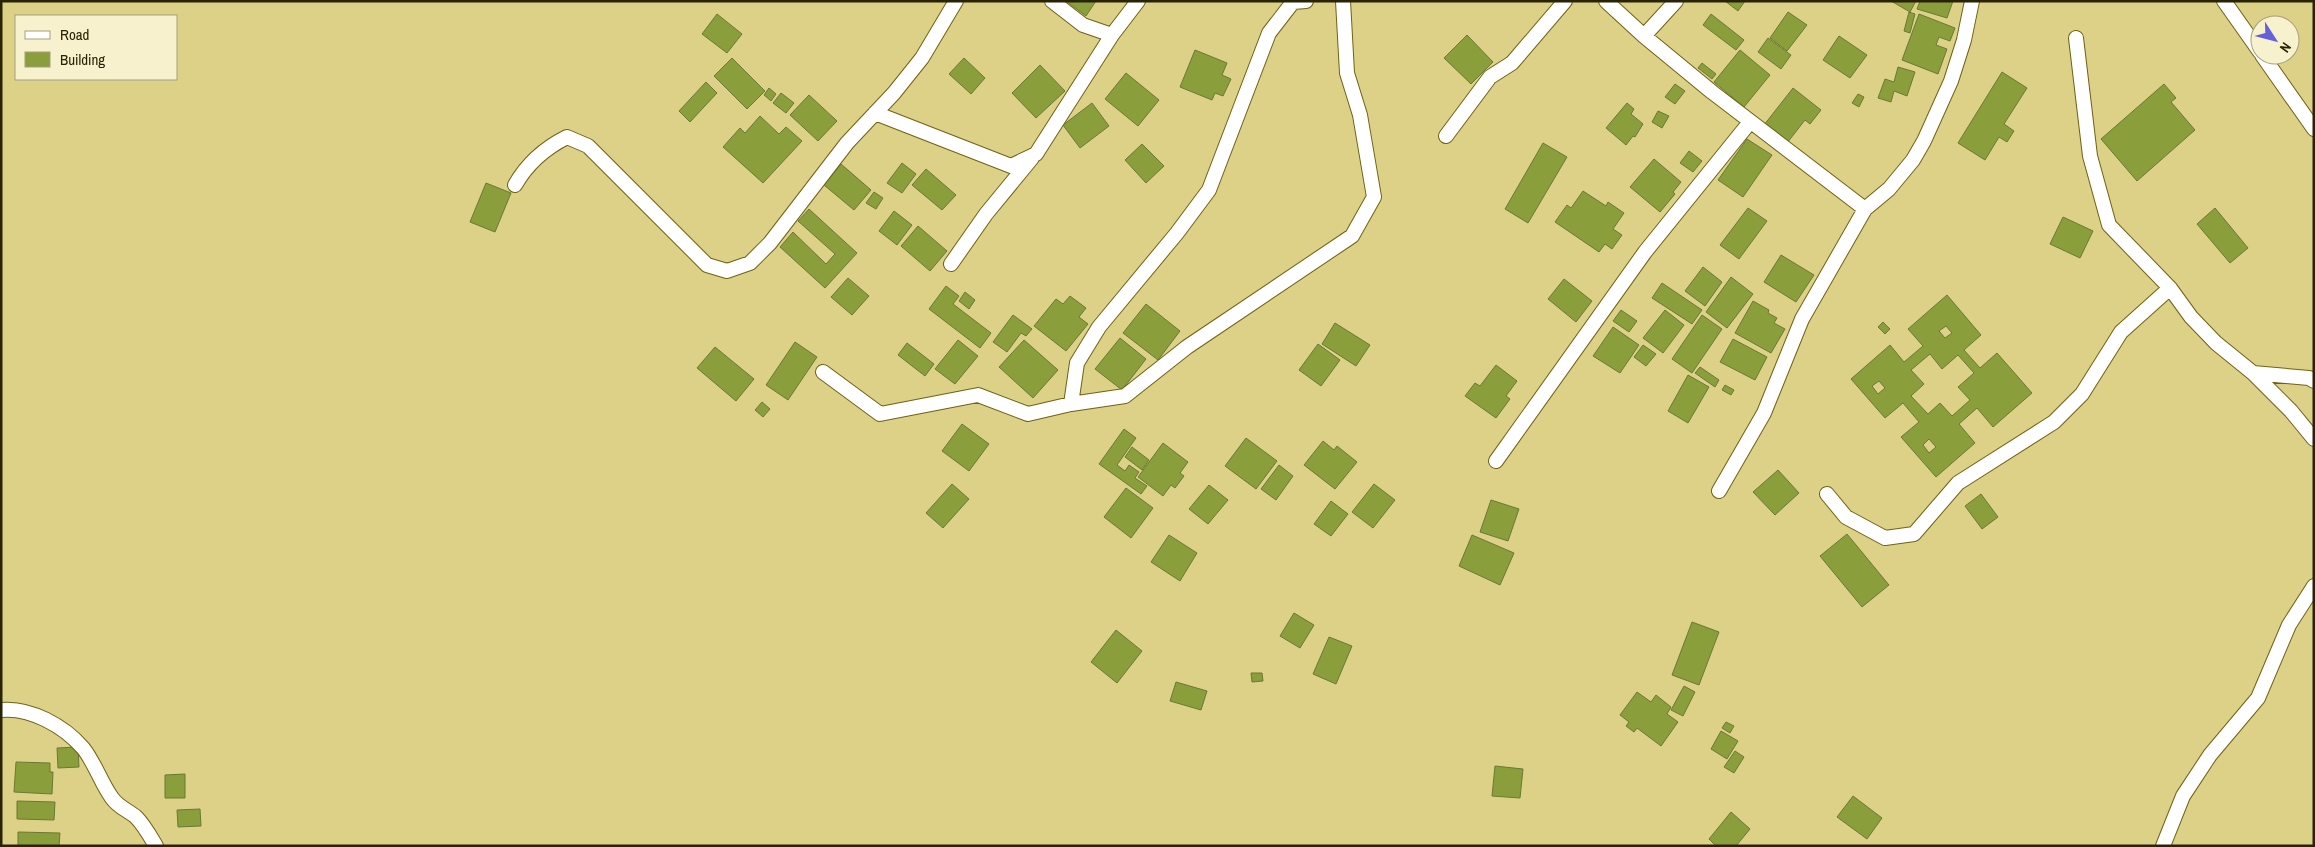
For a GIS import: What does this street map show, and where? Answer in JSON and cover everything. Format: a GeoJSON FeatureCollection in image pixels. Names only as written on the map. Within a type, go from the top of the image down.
{"type":"FeatureCollection","features":[{"type":"Feature","properties":{"kind":"street"},"geometry":{"type":"LineString","coordinates":[[515,185],[524,169],[553,144],[567,137],[588,146],[707,264],[727,271],[750,263],[770,243],[837,157],[922,58],[956,1]]}},
{"type":"Feature","properties":{"kind":"street"},"geometry":{"type":"LineString","coordinates":[[1052,1],[1083,25],[1112,35]]}},
{"type":"Feature","properties":{"kind":"street"},"geometry":{"type":"LineString","coordinates":[[951,264],[986,214],[1036,154],[1112,35],[1138,1]]}},
{"type":"Feature","properties":{"kind":"street"},"geometry":{"type":"LineString","coordinates":[[1071,404],[1077,363],[1099,327],[1177,233],[1209,190],[1269,33],[1293,2],[1306,1]]}},
{"type":"Feature","properties":{"kind":"street"},"geometry":{"type":"LineString","coordinates":[[823,372],[880,414],[978,395],[1028,414],[1071,404],[1125,396],[1187,347],[1352,236],[1374,196],[1360,115],[1347,73],[1344,1]]}},
{"type":"Feature","properties":{"kind":"street"},"geometry":{"type":"LineString","coordinates":[[1446,136],[1490,76],[1512,63],[1565,1]]}},
{"type":"Feature","properties":{"kind":"street"},"geometry":{"type":"LineString","coordinates":[[1606,1],[1644,36],[1750,122],[1865,210]]}},
{"type":"Feature","properties":{"kind":"street"},"geometry":{"type":"LineString","coordinates":[[1644,36],[1676,1]]}},
{"type":"Feature","properties":{"kind":"street"},"geometry":{"type":"LineString","coordinates":[[1720,491],[1764,413],[1802,319],[1865,210],[1889,189],[1913,160],[1924,141],[1951,81],[1964,40],[1972,1]]}},
{"type":"Feature","properties":{"kind":"street"},"geometry":{"type":"LineString","coordinates":[[2224,1],[2250,38]]}},
{"type":"Feature","properties":{"kind":"street"},"geometry":{"type":"LineString","coordinates":[[2076,38],[2090,156],[2109,225],[2170,288],[2191,317],[2216,343],[2253,373],[2291,411],[2314,439]]}},
{"type":"Feature","properties":{"kind":"street"},"geometry":{"type":"LineString","coordinates":[[2269,65],[2314,129]]}},
{"type":"Feature","properties":{"kind":"street"},"geometry":{"type":"LineString","coordinates":[[875,113],[1011,166],[1036,154]]}},
{"type":"Feature","properties":{"kind":"street"},"geometry":{"type":"LineString","coordinates":[[1496,461],[1645,252],[1750,122]]}},
{"type":"Feature","properties":{"kind":"street"},"geometry":{"type":"LineString","coordinates":[[1827,494],[1846,517],[1885,538],[1914,534],[1958,483],[2054,422],[2082,394],[2121,332],[2170,288]]}},
{"type":"Feature","properties":{"kind":"street"},"geometry":{"type":"LineString","coordinates":[[2253,373],[2309,378],[2314,381]]}},
{"type":"Feature","properties":{"kind":"street"},"geometry":{"type":"LineString","coordinates":[[2163,846],[2183,796],[2210,754],[2258,698],[2289,625],[2314,586]]}},
{"type":"Feature","properties":{"kind":"street"},"geometry":{"type":"LineString","coordinates":[[1,710],[27,711],[46,720],[83,748],[112,799],[123,810],[134,815],[140,821],[156,846]]}},
{"type":"Feature","properties":{"kind":"building"},"geometry":{"type":"Polygon","coordinates":[[[1066,1],[1096,1],[1086,16],[1066,1]]]}},
{"type":"Feature","properties":{"kind":"building"},"geometry":{"type":"Polygon","coordinates":[[[1725,1],[1745,1],[1738,11],[1725,1]]]}},
{"type":"Feature","properties":{"kind":"building"},"geometry":{"type":"Polygon","coordinates":[[[1891,1],[1916,1],[1910,12],[1891,1]]]}},
{"type":"Feature","properties":{"kind":"building"},"geometry":{"type":"Polygon","coordinates":[[[1920,1],[1953,1],[1947,18],[1917,9],[1920,1]]]}},
{"type":"Feature","properties":{"kind":"building"},"geometry":{"type":"Polygon","coordinates":[[[1788,12],[1807,25],[1787,51],[1770,38],[1788,12]]]}},
{"type":"Feature","properties":{"kind":"building"},"geometry":{"type":"Polygon","coordinates":[[[1909,12],[1915,14],[1910,33],[1904,31],[1909,12]]]}},
{"type":"Feature","properties":{"kind":"building"},"geometry":{"type":"Polygon","coordinates":[[[717,14],[742,34],[727,53],[702,34],[717,14]]]}},
{"type":"Feature","properties":{"kind":"building"},"geometry":{"type":"Polygon","coordinates":[[[1711,14],[1744,40],[1736,50],[1703,25],[1711,14]]]}},
{"type":"Feature","properties":{"kind":"building"},"geometry":{"type":"Polygon","coordinates":[[[1919,14],[1955,28],[1950,41],[1939,37],[1936,45],[1947,49],[1938,74],[1902,60],[1919,14]]]}},
{"type":"Feature","properties":{"kind":"building"},"geometry":{"type":"Polygon","coordinates":[[[1467,35],[1493,62],[1471,84],[1444,58],[1467,35]]]}},
{"type":"Feature","properties":{"kind":"building"},"geometry":{"type":"Polygon","coordinates":[[[1839,36],[1867,55],[1850,78],[1823,60],[1839,36]]]}},
{"type":"Feature","properties":{"kind":"building"},"geometry":{"type":"Polygon","coordinates":[[[1768,38],[1791,55],[1781,69],[1758,52],[1768,38]]]}},
{"type":"Feature","properties":{"kind":"building"},"geometry":{"type":"Polygon","coordinates":[[[1195,50],[1227,63],[1222,75],[1231,79],[1223,96],[1215,93],[1212,100],[1180,87],[1195,50]]]}},
{"type":"Feature","properties":{"kind":"building"},"geometry":{"type":"Polygon","coordinates":[[[1740,50],[1770,75],[1744,107],[1714,82],[1740,50]]]}},
{"type":"Feature","properties":{"kind":"building"},"geometry":{"type":"Polygon","coordinates":[[[732,58],[765,91],[747,109],[714,76],[732,58]]]}},
{"type":"Feature","properties":{"kind":"building"},"geometry":{"type":"Polygon","coordinates":[[[964,58],[985,78],[971,94],[949,74],[964,58]]]}},
{"type":"Feature","properties":{"kind":"building"},"geometry":{"type":"Polygon","coordinates":[[[1702,63],[1716,74],[1712,79],[1698,68],[1702,63]]]}},
{"type":"Feature","properties":{"kind":"building"},"geometry":{"type":"Polygon","coordinates":[[[1040,65],[1065,91],[1036,118],[1012,93],[1040,65]]]}},
{"type":"Feature","properties":{"kind":"building"},"geometry":{"type":"Polygon","coordinates":[[[1898,67],[1915,72],[1907,96],[1894,91],[1891,102],[1878,98],[1885,79],[1894,82],[1898,67]]]}},
{"type":"Feature","properties":{"kind":"building"},"geometry":{"type":"Polygon","coordinates":[[[2002,72],[2027,88],[2004,124],[2014,131],[2007,142],[1999,137],[1985,160],[1958,143],[2002,72]]]}},
{"type":"Feature","properties":{"kind":"building"},"geometry":{"type":"Polygon","coordinates":[[[1126,73],[1159,100],[1138,126],[1105,99],[1126,73]]]}},
{"type":"Feature","properties":{"kind":"building"},"geometry":{"type":"Polygon","coordinates":[[[706,82],[717,93],[690,122],[679,111],[706,82]]]}},
{"type":"Feature","properties":{"kind":"building"},"geometry":{"type":"Polygon","coordinates":[[[1675,84],[1685,91],[1675,104],[1665,97],[1675,84]]]}},
{"type":"Feature","properties":{"kind":"building"},"geometry":{"type":"Polygon","coordinates":[[[2164,84],[2176,98],[2171,102],[2195,130],[2137,181],[2101,139],[2164,84]]]}},
{"type":"Feature","properties":{"kind":"building"},"geometry":{"type":"Polygon","coordinates":[[[769,88],[776,94],[771,101],[764,95],[769,88]]]}},
{"type":"Feature","properties":{"kind":"building"},"geometry":{"type":"Polygon","coordinates":[[[1793,88],[1821,110],[1810,124],[1805,120],[1787,143],[1764,125],[1793,88]]]}},
{"type":"Feature","properties":{"kind":"building"},"geometry":{"type":"Polygon","coordinates":[[[781,93],[794,103],[786,113],[773,103],[781,93]]]}},
{"type":"Feature","properties":{"kind":"building"},"geometry":{"type":"Polygon","coordinates":[[[1858,94],[1864,97],[1859,107],[1852,103],[1858,94]]]}},
{"type":"Feature","properties":{"kind":"building"},"geometry":{"type":"Polygon","coordinates":[[[809,95],[837,121],[818,141],[790,115],[809,95]]]}},
{"type":"Feature","properties":{"kind":"building"},"geometry":{"type":"Polygon","coordinates":[[[1092,103],[1109,126],[1080,148],[1063,125],[1092,103]]]}},
{"type":"Feature","properties":{"kind":"building"},"geometry":{"type":"Polygon","coordinates":[[[1627,103],[1634,109],[1631,114],[1643,124],[1635,137],[1633,136],[1626,145],[1606,128],[1627,103]]]}},
{"type":"Feature","properties":{"kind":"building"},"geometry":{"type":"Polygon","coordinates":[[[1658,111],[1669,116],[1662,128],[1652,122],[1658,111]]]}},
{"type":"Feature","properties":{"kind":"building"},"geometry":{"type":"Polygon","coordinates":[[[760,116],[779,134],[786,127],[802,141],[763,183],[723,147],[740,128],[745,133],[760,116]]]}},
{"type":"Feature","properties":{"kind":"building"},"geometry":{"type":"Polygon","coordinates":[[[1747,139],[1772,155],[1743,197],[1718,180],[1747,139]]]}},
{"type":"Feature","properties":{"kind":"building"},"geometry":{"type":"Polygon","coordinates":[[[1543,143],[1567,157],[1528,223],[1505,209],[1543,143]]]}},
{"type":"Feature","properties":{"kind":"building"},"geometry":{"type":"Polygon","coordinates":[[[1142,144],[1164,166],[1146,183],[1125,160],[1142,144]]]}},
{"type":"Feature","properties":{"kind":"building"},"geometry":{"type":"Polygon","coordinates":[[[1689,151],[1702,161],[1693,172],[1680,163],[1689,151]]]}},
{"type":"Feature","properties":{"kind":"building"},"geometry":{"type":"Polygon","coordinates":[[[1654,159],[1681,182],[1673,192],[1675,194],[1660,212],[1630,187],[1654,159]]]}},
{"type":"Feature","properties":{"kind":"building"},"geometry":{"type":"Polygon","coordinates":[[[902,163],[916,174],[902,193],[887,183],[902,163]]]}},
{"type":"Feature","properties":{"kind":"building"},"geometry":{"type":"Polygon","coordinates":[[[841,164],[871,190],[854,210],[824,185],[841,164]]]}},
{"type":"Feature","properties":{"kind":"building"},"geometry":{"type":"Polygon","coordinates":[[[926,169],[956,195],[942,210],[912,185],[926,169]]]}},
{"type":"Feature","properties":{"kind":"building"},"geometry":{"type":"Polygon","coordinates":[[[486,183],[511,193],[495,232],[470,222],[486,183]]]}},
{"type":"Feature","properties":{"kind":"building"},"geometry":{"type":"Polygon","coordinates":[[[1583,191],[1606,206],[1608,202],[1624,213],[1613,229],[1622,235],[1612,249],[1605,244],[1599,252],[1555,222],[1567,205],[1571,208],[1583,191]]]}},
{"type":"Feature","properties":{"kind":"building"},"geometry":{"type":"Polygon","coordinates":[[[874,192],[883,198],[876,209],[866,203],[874,192]]]}},
{"type":"Feature","properties":{"kind":"building"},"geometry":{"type":"Polygon","coordinates":[[[1748,208],[1767,221],[1739,259],[1720,245],[1748,208]]]}},
{"type":"Feature","properties":{"kind":"building"},"geometry":{"type":"Polygon","coordinates":[[[2215,208],[2248,248],[2230,263],[2197,224],[2215,208]]]}},
{"type":"Feature","properties":{"kind":"building"},"geometry":{"type":"Polygon","coordinates":[[[809,209],[857,253],[825,288],[780,247],[793,232],[826,264],[835,254],[798,221],[809,209]]]}},
{"type":"Feature","properties":{"kind":"building"},"geometry":{"type":"Polygon","coordinates":[[[894,211],[912,225],[897,245],[879,231],[894,211]]]}},
{"type":"Feature","properties":{"kind":"building"},"geometry":{"type":"Polygon","coordinates":[[[2063,217],[2093,231],[2080,258],[2050,244],[2063,217]]]}},
{"type":"Feature","properties":{"kind":"building"},"geometry":{"type":"Polygon","coordinates":[[[918,226],[947,251],[930,271],[901,246],[918,226]]]}},
{"type":"Feature","properties":{"kind":"building"},"geometry":{"type":"Polygon","coordinates":[[[1781,255],[1814,275],[1796,302],[1764,282],[1781,255]]]}},
{"type":"Feature","properties":{"kind":"building"},"geometry":{"type":"Polygon","coordinates":[[[1703,267],[1722,282],[1705,306],[1685,291],[1703,267]]]}},
{"type":"Feature","properties":{"kind":"building"},"geometry":{"type":"Polygon","coordinates":[[[1731,277],[1753,294],[1727,328],[1706,312],[1731,277]]]}},
{"type":"Feature","properties":{"kind":"building"},"geometry":{"type":"Polygon","coordinates":[[[848,278],[869,296],[852,315],[831,297],[848,278]]]}},
{"type":"Feature","properties":{"kind":"building"},"geometry":{"type":"Polygon","coordinates":[[[1564,279],[1592,301],[1576,322],[1548,299],[1564,279]]]}},
{"type":"Feature","properties":{"kind":"building"},"geometry":{"type":"Polygon","coordinates":[[[1662,283],[1702,310],[1692,324],[1652,298],[1662,283]]]}},
{"type":"Feature","properties":{"kind":"building"},"geometry":{"type":"Polygon","coordinates":[[[946,286],[959,296],[953,304],[991,333],[980,348],[929,309],[946,286]]]}},
{"type":"Feature","properties":{"kind":"building"},"geometry":{"type":"Polygon","coordinates":[[[965,292],[975,300],[969,309],[959,301],[965,292]]]}},
{"type":"Feature","properties":{"kind":"building"},"geometry":{"type":"Polygon","coordinates":[[[1947,295],[1981,335],[1964,350],[1980,368],[1997,353],[2032,393],[1993,427],[1977,408],[1959,424],[1975,443],[1936,477],[1901,437],[1919,422],[1903,403],[1885,418],[1851,379],[1890,345],[1904,362],[1923,346],[1908,329],[1947,295]],[[1946,326],[1939,331],[1945,338],[1952,333],[1946,326]],[[1930,354],[1911,370],[1924,384],[1911,396],[1928,414],[1940,403],[1952,416],[1970,400],[1958,387],[1974,373],[1958,355],[1942,369],[1930,354]],[[1879,381],[1872,386],[1878,394],[1885,388],[1879,381]],[[1929,439],[1923,445],[1929,453],[1936,447],[1929,439]]]}},
{"type":"Feature","properties":{"kind":"building"},"geometry":{"type":"Polygon","coordinates":[[[1070,296],[1086,308],[1079,317],[1088,324],[1066,351],[1034,326],[1056,299],[1063,304],[1070,296]]]}},
{"type":"Feature","properties":{"kind":"building"},"geometry":{"type":"Polygon","coordinates":[[[1753,301],[1769,310],[1768,313],[1777,318],[1774,323],[1785,329],[1771,353],[1735,333],[1753,301]]]}},
{"type":"Feature","properties":{"kind":"building"},"geometry":{"type":"Polygon","coordinates":[[[1146,304],[1180,331],[1158,360],[1123,333],[1146,304]]]}},
{"type":"Feature","properties":{"kind":"building"},"geometry":{"type":"Polygon","coordinates":[[[1621,310],[1637,321],[1629,332],[1613,321],[1621,310]]]}},
{"type":"Feature","properties":{"kind":"building"},"geometry":{"type":"Polygon","coordinates":[[[1665,310],[1684,325],[1663,353],[1643,338],[1665,310]]]}},
{"type":"Feature","properties":{"kind":"building"},"geometry":{"type":"Polygon","coordinates":[[[1013,315],[1032,329],[1026,336],[1021,333],[1007,352],[993,342],[1013,315]]]}},
{"type":"Feature","properties":{"kind":"building"},"geometry":{"type":"Polygon","coordinates":[[[1702,315],[1722,329],[1692,373],[1672,359],[1702,315]]]}},
{"type":"Feature","properties":{"kind":"building"},"geometry":{"type":"Polygon","coordinates":[[[1883,322],[1890,329],[1885,334],[1878,327],[1883,322]]]}},
{"type":"Feature","properties":{"kind":"building"},"geometry":{"type":"Polygon","coordinates":[[[1335,323],[1370,345],[1356,366],[1322,344],[1335,323]]]}},
{"type":"Feature","properties":{"kind":"building"},"geometry":{"type":"Polygon","coordinates":[[[1613,327],[1639,345],[1620,373],[1593,356],[1613,327]]]}},
{"type":"Feature","properties":{"kind":"building"},"geometry":{"type":"Polygon","coordinates":[[[1120,338],[1146,359],[1122,390],[1095,369],[1120,338]]]}},
{"type":"Feature","properties":{"kind":"building"},"geometry":{"type":"Polygon","coordinates":[[[1733,339],[1767,357],[1755,380],[1720,362],[1733,339]]]}},
{"type":"Feature","properties":{"kind":"building"},"geometry":{"type":"Polygon","coordinates":[[[958,340],[978,356],[955,384],[935,369],[958,340]]]}},
{"type":"Feature","properties":{"kind":"building"},"geometry":{"type":"Polygon","coordinates":[[[1024,340],[1058,370],[1033,398],[999,367],[1024,340]]]}},
{"type":"Feature","properties":{"kind":"building"},"geometry":{"type":"Polygon","coordinates":[[[795,342],[817,357],[788,400],[766,385],[795,342]]]}},
{"type":"Feature","properties":{"kind":"building"},"geometry":{"type":"Polygon","coordinates":[[[907,343],[934,364],[925,376],[898,355],[907,343]]]}},
{"type":"Feature","properties":{"kind":"building"},"geometry":{"type":"Polygon","coordinates":[[[1318,344],[1340,360],[1321,386],[1299,370],[1318,344]]]}},
{"type":"Feature","properties":{"kind":"building"},"geometry":{"type":"Polygon","coordinates":[[[1643,345],[1656,354],[1646,366],[1634,357],[1643,345]]]}},
{"type":"Feature","properties":{"kind":"building"},"geometry":{"type":"Polygon","coordinates":[[[715,347],[754,379],[736,401],[697,368],[715,347]]]}},
{"type":"Feature","properties":{"kind":"building"},"geometry":{"type":"Polygon","coordinates":[[[1496,365],[1517,381],[1506,396],[1510,399],[1496,418],[1465,396],[1475,383],[1480,386],[1496,365]]]}},
{"type":"Feature","properties":{"kind":"building"},"geometry":{"type":"Polygon","coordinates":[[[1700,367],[1719,380],[1715,387],[1695,373],[1700,367]]]}},
{"type":"Feature","properties":{"kind":"building"},"geometry":{"type":"Polygon","coordinates":[[[1688,375],[1709,387],[1688,423],[1668,411],[1688,375]]]}},
{"type":"Feature","properties":{"kind":"building"},"geometry":{"type":"Polygon","coordinates":[[[1725,385],[1734,390],[1731,395],[1722,390],[1725,385]]]}},
{"type":"Feature","properties":{"kind":"building"},"geometry":{"type":"Polygon","coordinates":[[[762,402],[770,409],[763,417],[755,410],[762,402]]]}},
{"type":"Feature","properties":{"kind":"building"},"geometry":{"type":"Polygon","coordinates":[[[962,424],[989,444],[969,471],[942,451],[962,424]]]}},
{"type":"Feature","properties":{"kind":"building"},"geometry":{"type":"Polygon","coordinates":[[[1124,429],[1136,438],[1117,465],[1125,471],[1129,465],[1139,472],[1135,478],[1147,486],[1141,494],[1099,464],[1124,429]]]}},
{"type":"Feature","properties":{"kind":"building"},"geometry":{"type":"Polygon","coordinates":[[[1246,438],[1277,461],[1256,489],[1225,466],[1246,438]]]}},
{"type":"Feature","properties":{"kind":"building"},"geometry":{"type":"Polygon","coordinates":[[[1323,441],[1334,450],[1337,446],[1357,462],[1335,489],[1304,465],[1323,441]]]}},
{"type":"Feature","properties":{"kind":"building"},"geometry":{"type":"Polygon","coordinates":[[[1163,443],[1188,462],[1180,473],[1184,476],[1175,488],[1171,485],[1163,496],[1138,477],[1163,443]]]}},
{"type":"Feature","properties":{"kind":"building"},"geometry":{"type":"Polygon","coordinates":[[[1132,447],[1149,460],[1142,470],[1125,457],[1132,447]]]}},
{"type":"Feature","properties":{"kind":"building"},"geometry":{"type":"Polygon","coordinates":[[[1279,465],[1293,476],[1276,500],[1261,489],[1279,465]]]}},
{"type":"Feature","properties":{"kind":"building"},"geometry":{"type":"Polygon","coordinates":[[[1778,470],[1799,493],[1775,515],[1753,492],[1778,470]]]}},
{"type":"Feature","properties":{"kind":"building"},"geometry":{"type":"Polygon","coordinates":[[[952,484],[969,499],[943,528],[926,513],[952,484]]]}},
{"type":"Feature","properties":{"kind":"building"},"geometry":{"type":"Polygon","coordinates":[[[1374,484],[1395,500],[1373,528],[1352,512],[1374,484]]]}},
{"type":"Feature","properties":{"kind":"building"},"geometry":{"type":"Polygon","coordinates":[[[1209,485],[1228,500],[1208,524],[1189,509],[1209,485]]]}},
{"type":"Feature","properties":{"kind":"building"},"geometry":{"type":"Polygon","coordinates":[[[1126,488],[1153,508],[1131,538],[1104,517],[1126,488]]]}},
{"type":"Feature","properties":{"kind":"building"},"geometry":{"type":"Polygon","coordinates":[[[1981,494],[1998,517],[1982,529],[1965,506],[1981,494]]]}},
{"type":"Feature","properties":{"kind":"building"},"geometry":{"type":"Polygon","coordinates":[[[1491,500],[1519,509],[1508,541],[1480,532],[1491,500]]]}},
{"type":"Feature","properties":{"kind":"building"},"geometry":{"type":"Polygon","coordinates":[[[1331,501],[1348,514],[1331,536],[1314,524],[1331,501]]]}},
{"type":"Feature","properties":{"kind":"building"},"geometry":{"type":"Polygon","coordinates":[[[1847,534],[1889,585],[1862,607],[1820,556],[1847,534]]]}},
{"type":"Feature","properties":{"kind":"building"},"geometry":{"type":"Polygon","coordinates":[[[1169,535],[1197,553],[1180,581],[1151,562],[1169,535]]]}},
{"type":"Feature","properties":{"kind":"building"},"geometry":{"type":"Polygon","coordinates":[[[1472,535],[1514,553],[1500,585],[1459,566],[1472,535]]]}},
{"type":"Feature","properties":{"kind":"building"},"geometry":{"type":"Polygon","coordinates":[[[1294,613],[1314,625],[1300,648],[1280,636],[1294,613]]]}},
{"type":"Feature","properties":{"kind":"building"},"geometry":{"type":"Polygon","coordinates":[[[1692,622],[1719,632],[1699,685],[1672,675],[1692,622]]]}},
{"type":"Feature","properties":{"kind":"building"},"geometry":{"type":"Polygon","coordinates":[[[1116,630],[1142,651],[1117,683],[1091,662],[1116,630]]]}},
{"type":"Feature","properties":{"kind":"building"},"geometry":{"type":"Polygon","coordinates":[[[1329,637],[1352,646],[1336,684],[1313,674],[1329,637]]]}},
{"type":"Feature","properties":{"kind":"building"},"geometry":{"type":"Polygon","coordinates":[[[1251,673],[1262,673],[1263,681],[1252,682],[1251,673]]]}},
{"type":"Feature","properties":{"kind":"building"},"geometry":{"type":"Polygon","coordinates":[[[1176,682],[1207,691],[1201,710],[1170,701],[1176,682]]]}},
{"type":"Feature","properties":{"kind":"building"},"geometry":{"type":"Polygon","coordinates":[[[1684,686],[1695,692],[1683,716],[1671,710],[1684,686]]]}},
{"type":"Feature","properties":{"kind":"building"},"geometry":{"type":"Polygon","coordinates":[[[1637,692],[1651,702],[1656,695],[1671,707],[1667,714],[1678,722],[1661,746],[1637,728],[1634,732],[1626,726],[1629,722],[1620,715],[1637,692]]]}},
{"type":"Feature","properties":{"kind":"building"},"geometry":{"type":"Polygon","coordinates":[[[1726,722],[1734,726],[1730,733],[1722,728],[1726,722]]]}},
{"type":"Feature","properties":{"kind":"building"},"geometry":{"type":"Polygon","coordinates":[[[1721,731],[1738,741],[1727,759],[1711,749],[1721,731]]]}},
{"type":"Feature","properties":{"kind":"building"},"geometry":{"type":"Polygon","coordinates":[[[78,747],[79,767],[58,768],[57,748],[78,747]]]}},
{"type":"Feature","properties":{"kind":"building"},"geometry":{"type":"Polygon","coordinates":[[[1735,751],[1744,757],[1734,773],[1724,767],[1735,751]]]}},
{"type":"Feature","properties":{"kind":"building"},"geometry":{"type":"Polygon","coordinates":[[[16,762],[50,763],[50,772],[53,772],[52,794],[14,792],[16,762]]]}},
{"type":"Feature","properties":{"kind":"building"},"geometry":{"type":"Polygon","coordinates":[[[1495,766],[1523,769],[1520,798],[1492,796],[1495,766]]]}},
{"type":"Feature","properties":{"kind":"building"},"geometry":{"type":"Polygon","coordinates":[[[185,774],[185,798],[165,798],[165,775],[185,774]]]}},
{"type":"Feature","properties":{"kind":"building"},"geometry":{"type":"Polygon","coordinates":[[[1853,796],[1882,818],[1867,839],[1837,817],[1853,796]]]}},
{"type":"Feature","properties":{"kind":"building"},"geometry":{"type":"Polygon","coordinates":[[[17,801],[55,802],[54,820],[17,819],[17,801]]]}},
{"type":"Feature","properties":{"kind":"building"},"geometry":{"type":"Polygon","coordinates":[[[200,809],[201,826],[178,827],[177,810],[200,809]]]}},
{"type":"Feature","properties":{"kind":"building"},"geometry":{"type":"Polygon","coordinates":[[[1731,812],[1750,829],[1736,846],[1716,846],[1709,839],[1731,812]]]}},
{"type":"Feature","properties":{"kind":"building"},"geometry":{"type":"Polygon","coordinates":[[[18,832],[60,833],[59,846],[18,846],[18,832]]]}}]}
